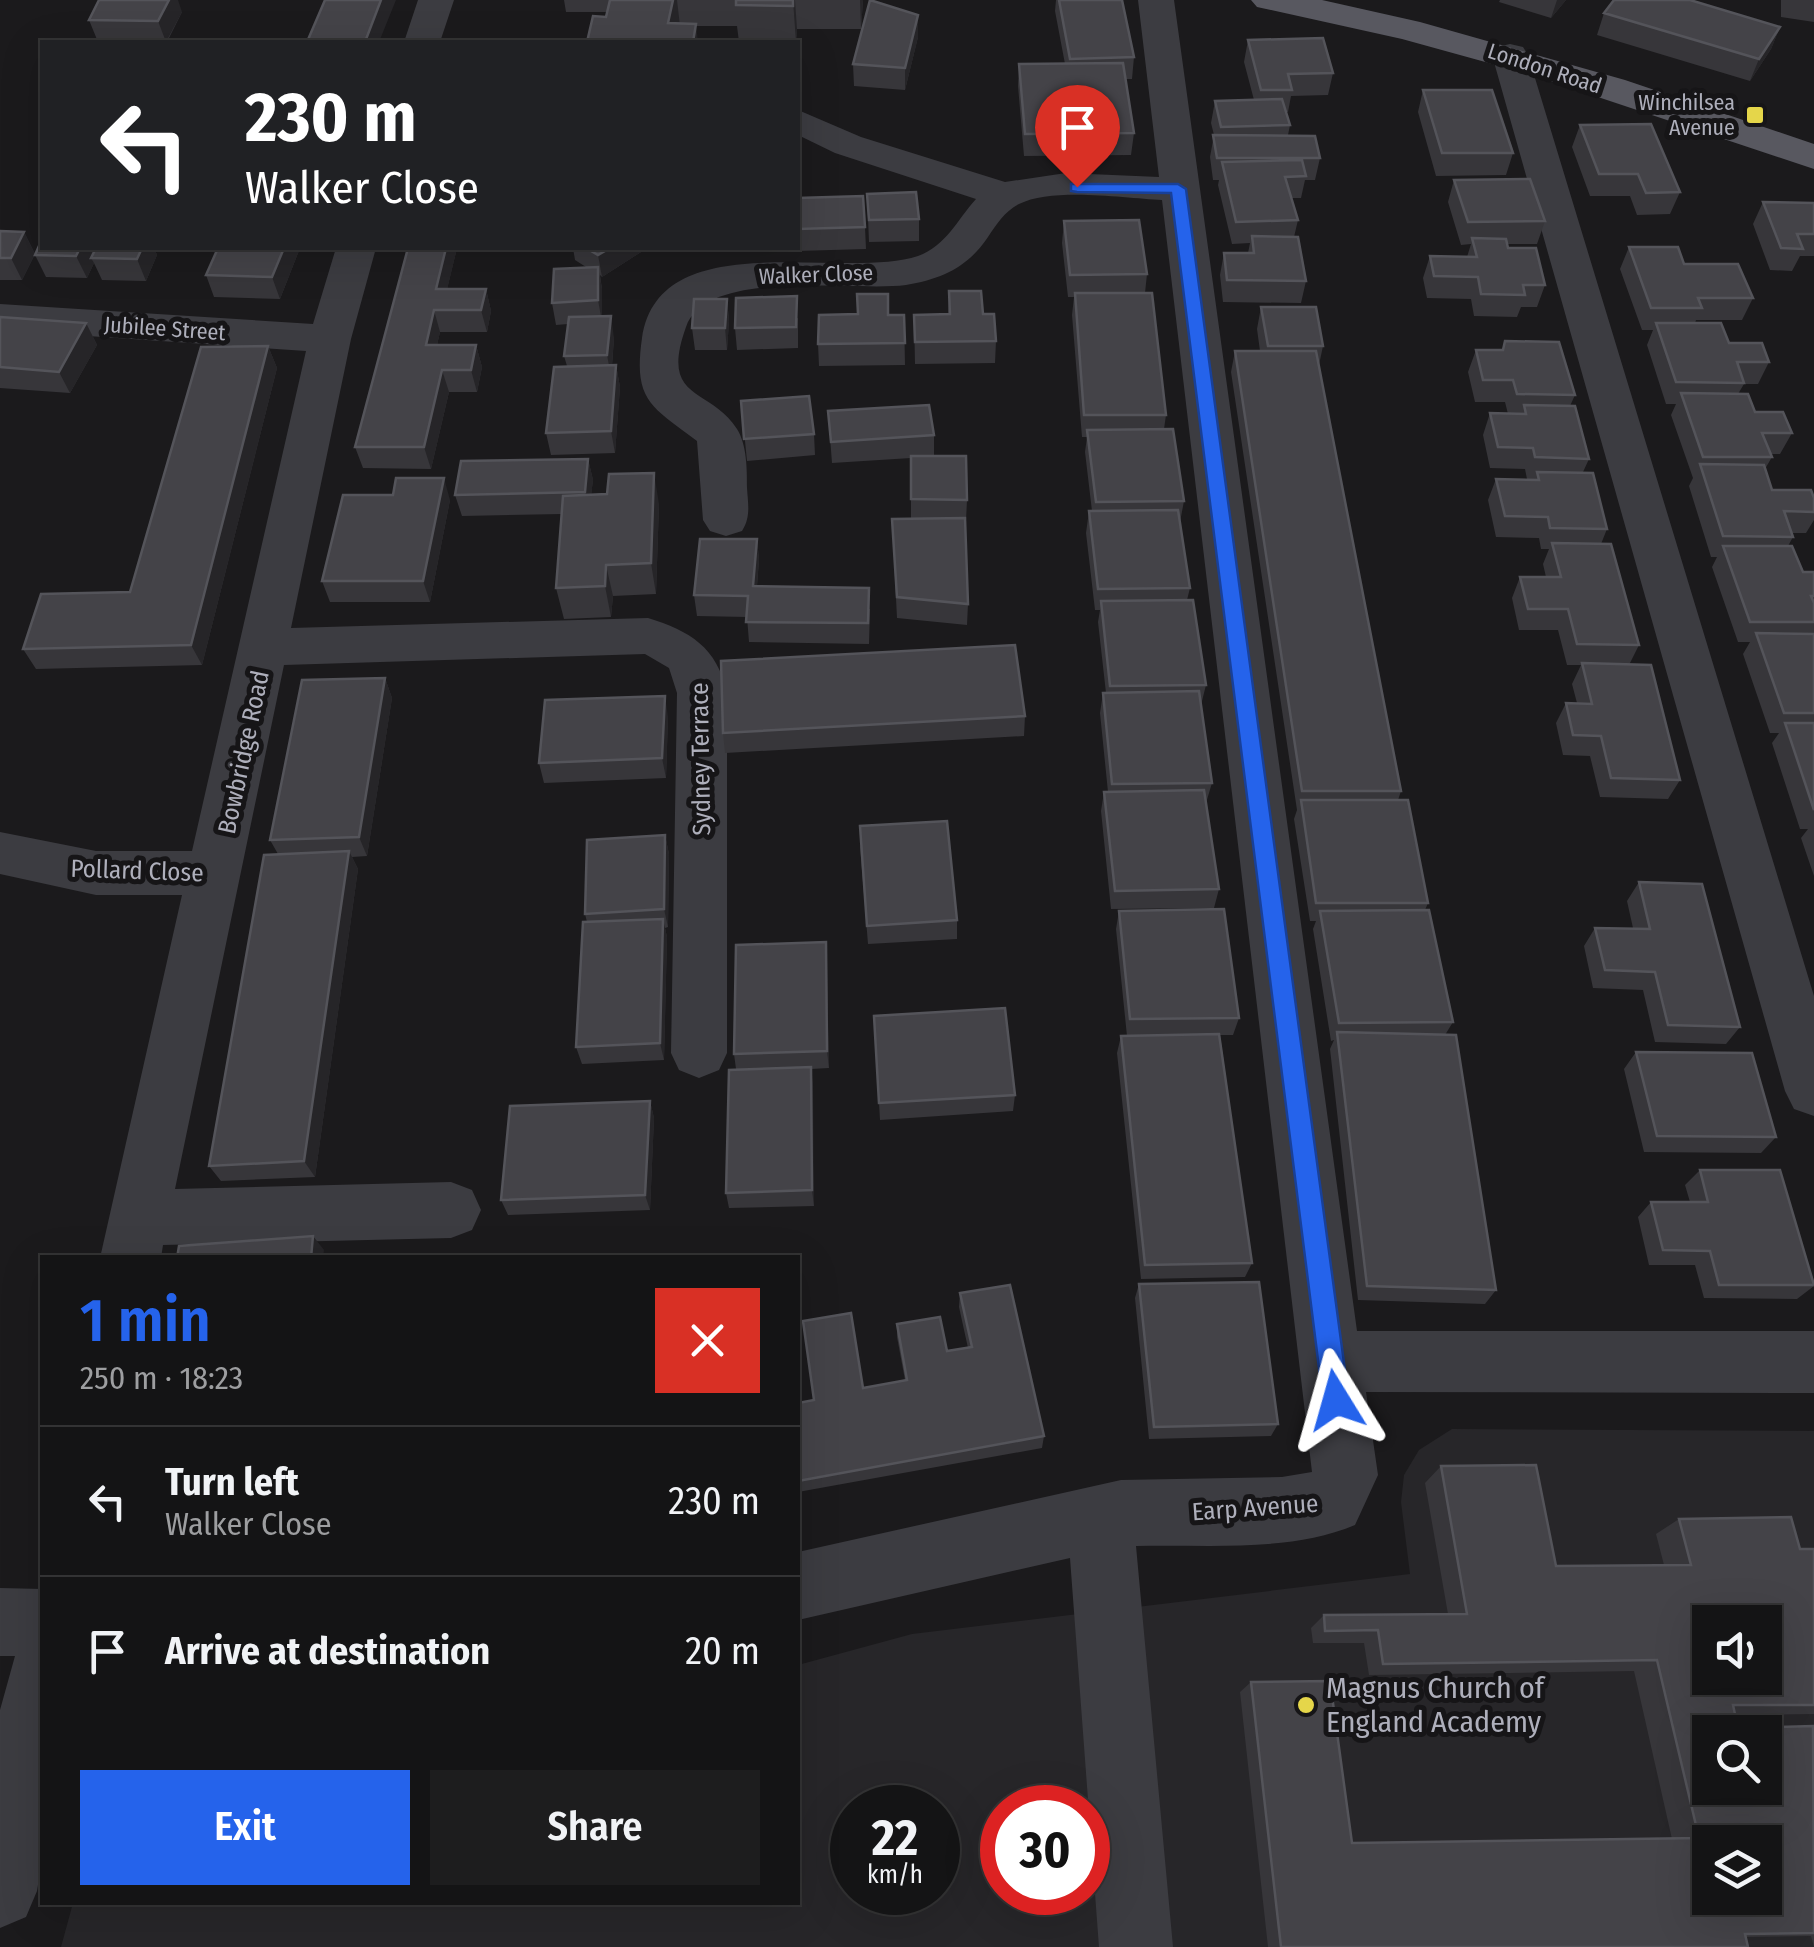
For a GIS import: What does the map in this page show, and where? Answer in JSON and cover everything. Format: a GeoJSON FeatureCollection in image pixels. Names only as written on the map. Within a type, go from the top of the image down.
{"type":"FeatureCollection","features":[{"type":"Feature","properties":{"kind":"main road","name":"London Road"},"geometry":{"type":"LineString","coordinates":[[1269,0],[1333,6],[1510,55],[1814,157]]}},
{"type":"Feature","properties":{"kind":"street"},"geometry":{"type":"LineString","coordinates":[[423,40],[436,0]]}},
{"type":"Feature","properties":{"kind":"street"},"geometry":{"type":"LineString","coordinates":[[1156,0],[1330,1362],[1814,1362]]}},
{"type":"Feature","properties":{"kind":"street"},"geometry":{"type":"LineString","coordinates":[[1510,55],[1814,1091]]}},
{"type":"Feature","properties":{"kind":"street"},"geometry":{"type":"LineString","coordinates":[[800,121],[848,145],[1004,195],[1034,188],[1178,189]]}},
{"type":"Feature","properties":{"kind":"street","name":"Walker Close"},"geometry":{"type":"LineString","coordinates":[[726,520],[724,460],[718,434],[667,396],[658,374],[664,328],[676,304],[729,276],[905,272],[932,265],[954,254],[985,212],[1004,195]]}},
{"type":"Feature","properties":{"kind":"street","name":"Bowbridge Road"},"geometry":{"type":"LineString","coordinates":[[135,1238],[330,339],[355,250]]}},
{"type":"Feature","properties":{"kind":"street","name":"Jubilee Street"},"geometry":{"type":"LineString","coordinates":[[0,317],[330,339]]}},
{"type":"Feature","properties":{"kind":"street","name":"Sydney Terrace"},"geometry":{"type":"LineString","coordinates":[[266,647],[648,636],[678,646],[718,670],[702,694],[699,1053]]}},
{"type":"Feature","properties":{"kind":"street","name":"Pollard Close"},"geometry":{"type":"LineString","coordinates":[[0,852],[96,873],[216,873]]}},
{"type":"Feature","properties":{"kind":"street"},"geometry":{"type":"LineString","coordinates":[[135,1238],[451,1210]]}},
{"type":"Feature","properties":{"kind":"street","name":"Earp Avenue"},"geometry":{"type":"LineString","coordinates":[[800,1586],[1121,1513],[1282,1510],[1332,1502],[1345,1475],[1330,1362]]}},
{"type":"Feature","properties":{"kind":"street"},"geometry":{"type":"LineString","coordinates":[[1100,1517],[1136,1947]]}},
{"type":"Feature","properties":{"kind":"street"},"geometry":{"type":"LineString","coordinates":[[0,1622],[40,1623]]}},
{"type":"Feature","properties":{"kind":"street"},"geometry":{"type":"LineString","coordinates":[[0,1891],[32,1784],[40,1696]]}},
{"type":"Feature","properties":{"kind":"shaded area","name":"Magnus Church of England Academy"},"geometry":{"type":"Polygon","coordinates":[[[1452,1429],[1814,1431],[1814,1947],[61,1947],[72,1905],[800,1905],[800,1664],[912,1634],[1410,1574],[1401,1502],[1404,1475],[1419,1450],[1452,1429]]]}},
{"type":"Feature","properties":{"kind":"building"},"geometry":{"type":"Polygon","coordinates":[[[99,0],[169,0],[158,21],[89,20],[99,0]]]}},
{"type":"Feature","properties":{"kind":"building"},"geometry":{"type":"Polygon","coordinates":[[[325,0],[381,0],[366,40],[308,40],[325,0]]]}},
{"type":"Feature","properties":{"kind":"building"},"geometry":{"type":"Polygon","coordinates":[[[610,0],[673,0],[668,23],[696,24],[693,40],[587,40],[593,16],[606,17],[610,0]]]}},
{"type":"Feature","properties":{"kind":"building"},"geometry":{"type":"Polygon","coordinates":[[[736,0],[793,0],[793,6],[736,5],[736,0]]]}},
{"type":"Feature","properties":{"kind":"building"},"geometry":{"type":"Polygon","coordinates":[[[870,0],[918,15],[905,68],[853,64],[870,0]]]}},
{"type":"Feature","properties":{"kind":"building"},"geometry":{"type":"Polygon","coordinates":[[[1059,0],[1122,0],[1134,57],[1070,59],[1059,0]]]}},
{"type":"Feature","properties":{"kind":"building"},"geometry":{"type":"Polygon","coordinates":[[[1614,0],[1690,0],[1780,27],[1759,59],[1604,13],[1614,0]]]}},
{"type":"Feature","properties":{"kind":"building"},"geometry":{"type":"Polygon","coordinates":[[[1323,38],[1333,73],[1288,74],[1292,90],[1261,90],[1248,40],[1323,38]]]}},
{"type":"Feature","properties":{"kind":"building"},"geometry":{"type":"Polygon","coordinates":[[[1123,63],[1134,133],[1025,134],[1019,64],[1123,63]]]}},
{"type":"Feature","properties":{"kind":"building"},"geometry":{"type":"Polygon","coordinates":[[[1423,90],[1492,90],[1513,153],[1442,153],[1423,90]]]}},
{"type":"Feature","properties":{"kind":"building"},"geometry":{"type":"Polygon","coordinates":[[[1282,99],[1290,125],[1221,127],[1215,101],[1282,99]]]}},
{"type":"Feature","properties":{"kind":"building"},"geometry":{"type":"Polygon","coordinates":[[[1651,124],[1680,192],[1646,193],[1638,174],[1599,174],[1580,125],[1651,124]]]}},
{"type":"Feature","properties":{"kind":"building"},"geometry":{"type":"Polygon","coordinates":[[[1213,135],[1315,136],[1320,158],[1217,158],[1213,135]]]}},
{"type":"Feature","properties":{"kind":"building"},"geometry":{"type":"Polygon","coordinates":[[[1302,160],[1306,176],[1285,177],[1298,220],[1236,222],[1222,162],[1302,160]]]}},
{"type":"Feature","properties":{"kind":"building"},"geometry":{"type":"Polygon","coordinates":[[[1530,179],[1545,221],[1468,222],[1454,180],[1530,179]]]}},
{"type":"Feature","properties":{"kind":"building"},"geometry":{"type":"Polygon","coordinates":[[[916,192],[919,219],[869,220],[867,194],[916,192]]]}},
{"type":"Feature","properties":{"kind":"building"},"geometry":{"type":"Polygon","coordinates":[[[863,196],[865,227],[800,229],[800,198],[863,196]]]}},
{"type":"Feature","properties":{"kind":"building"},"geometry":{"type":"Polygon","coordinates":[[[1763,202],[1814,203],[1814,234],[1797,234],[1803,249],[1781,248],[1763,202]]]}},
{"type":"Feature","properties":{"kind":"building"},"geometry":{"type":"Polygon","coordinates":[[[1139,220],[1147,274],[1070,275],[1064,221],[1139,220]]]}},
{"type":"Feature","properties":{"kind":"building"},"geometry":{"type":"Polygon","coordinates":[[[0,231],[24,232],[11,258],[0,258],[0,231]]]}},
{"type":"Feature","properties":{"kind":"building"},"geometry":{"type":"Polygon","coordinates":[[[1252,236],[1298,237],[1306,281],[1227,280],[1224,253],[1254,253],[1252,236]]]}},
{"type":"Feature","properties":{"kind":"building"},"geometry":{"type":"Polygon","coordinates":[[[1472,238],[1506,239],[1508,248],[1536,248],[1545,285],[1523,285],[1525,295],[1481,294],[1478,277],[1434,276],[1430,256],[1477,257],[1472,238]]]}},
{"type":"Feature","properties":{"kind":"building"},"geometry":{"type":"Polygon","coordinates":[[[40,244],[40,250],[79,250],[76,256],[35,255],[40,244]]]}},
{"type":"Feature","properties":{"kind":"building"},"geometry":{"type":"Polygon","coordinates":[[[1629,247],[1678,247],[1684,264],[1738,264],[1753,298],[1698,298],[1702,308],[1651,308],[1629,247]]]}},
{"type":"Feature","properties":{"kind":"building"},"geometry":{"type":"Polygon","coordinates":[[[95,250],[141,250],[137,259],[91,258],[95,250]]]}},
{"type":"Feature","properties":{"kind":"building"},"geometry":{"type":"Polygon","coordinates":[[[217,250],[283,250],[272,277],[206,275],[217,250]]]}},
{"type":"Feature","properties":{"kind":"building"},"geometry":{"type":"Polygon","coordinates":[[[407,250],[446,250],[436,289],[486,289],[481,310],[434,310],[426,345],[476,345],[471,370],[442,370],[424,447],[355,447],[407,250]]]}},
{"type":"Feature","properties":{"kind":"building"},"geometry":{"type":"Polygon","coordinates":[[[598,267],[598,300],[552,303],[554,269],[598,267]]]}},
{"type":"Feature","properties":{"kind":"building"},"geometry":{"type":"Polygon","coordinates":[[[949,291],[981,291],[983,314],[994,314],[996,341],[915,342],[914,315],[950,314],[949,291]]]}},
{"type":"Feature","properties":{"kind":"building"},"geometry":{"type":"Polygon","coordinates":[[[1075,293],[1152,293],[1166,415],[1084,415],[1075,293]]]}},
{"type":"Feature","properties":{"kind":"building"},"geometry":{"type":"Polygon","coordinates":[[[857,294],[888,294],[888,315],[904,315],[905,343],[818,344],[819,315],[858,314],[857,294]]]}},
{"type":"Feature","properties":{"kind":"building"},"geometry":{"type":"Polygon","coordinates":[[[797,296],[796,327],[735,328],[736,298],[797,296]]]}},
{"type":"Feature","properties":{"kind":"building"},"geometry":{"type":"Polygon","coordinates":[[[694,299],[727,299],[725,328],[692,328],[694,299]]]}},
{"type":"Feature","properties":{"kind":"building"},"geometry":{"type":"Polygon","coordinates":[[[1261,307],[1316,307],[1323,346],[1268,346],[1261,307]]]}},
{"type":"Feature","properties":{"kind":"building"},"geometry":{"type":"Polygon","coordinates":[[[611,316],[607,355],[564,356],[569,317],[611,316]]]}},
{"type":"Feature","properties":{"kind":"building"},"geometry":{"type":"Polygon","coordinates":[[[0,317],[86,323],[59,372],[0,367],[0,317]]]}},
{"type":"Feature","properties":{"kind":"building"},"geometry":{"type":"Polygon","coordinates":[[[1656,323],[1721,323],[1729,343],[1762,343],[1769,362],[1737,362],[1744,383],[1676,382],[1656,323]]]}},
{"type":"Feature","properties":{"kind":"building"},"geometry":{"type":"Polygon","coordinates":[[[1505,341],[1559,342],[1575,395],[1517,394],[1513,380],[1483,380],[1476,350],[1503,350],[1505,341]]]}},
{"type":"Feature","properties":{"kind":"building"},"geometry":{"type":"Polygon","coordinates":[[[268,346],[191,645],[23,649],[41,594],[130,592],[201,347],[268,346]]]}},
{"type":"Feature","properties":{"kind":"building"},"geometry":{"type":"Polygon","coordinates":[[[1235,351],[1316,351],[1401,791],[1302,791],[1235,351]]]}},
{"type":"Feature","properties":{"kind":"building"},"geometry":{"type":"Polygon","coordinates":[[[616,365],[611,431],[546,433],[554,367],[616,365]]]}},
{"type":"Feature","properties":{"kind":"building"},"geometry":{"type":"Polygon","coordinates":[[[1681,393],[1748,394],[1755,412],[1783,412],[1792,433],[1762,433],[1772,457],[1703,457],[1681,393]]]}},
{"type":"Feature","properties":{"kind":"building"},"geometry":{"type":"Polygon","coordinates":[[[809,396],[814,434],[744,439],[741,401],[809,396]]]}},
{"type":"Feature","properties":{"kind":"building"},"geometry":{"type":"Polygon","coordinates":[[[929,405],[934,435],[831,442],[828,411],[929,405]]]}},
{"type":"Feature","properties":{"kind":"building"},"geometry":{"type":"Polygon","coordinates":[[[1524,405],[1575,406],[1589,459],[1535,457],[1533,448],[1498,447],[1490,413],[1526,414],[1524,405]]]}},
{"type":"Feature","properties":{"kind":"building"},"geometry":{"type":"Polygon","coordinates":[[[1173,429],[1184,501],[1096,502],[1087,430],[1173,429]]]}},
{"type":"Feature","properties":{"kind":"building"},"geometry":{"type":"Polygon","coordinates":[[[911,456],[966,456],[967,500],[911,499],[911,456]]]}},
{"type":"Feature","properties":{"kind":"building"},"geometry":{"type":"Polygon","coordinates":[[[588,459],[585,492],[455,495],[461,461],[588,459]]]}},
{"type":"Feature","properties":{"kind":"building"},"geometry":{"type":"Polygon","coordinates":[[[1700,464],[1764,465],[1772,490],[1811,490],[1814,512],[1784,511],[1793,537],[1723,536],[1700,464]]]}},
{"type":"Feature","properties":{"kind":"building"},"geometry":{"type":"Polygon","coordinates":[[[1537,472],[1593,473],[1607,529],[1550,528],[1548,517],[1505,516],[1496,479],[1539,480],[1537,472]]]}},
{"type":"Feature","properties":{"kind":"building"},"geometry":{"type":"Polygon","coordinates":[[[654,473],[651,563],[606,565],[605,586],[556,588],[563,496],[607,494],[609,474],[654,473]]]}},
{"type":"Feature","properties":{"kind":"building"},"geometry":{"type":"Polygon","coordinates":[[[396,478],[444,478],[423,581],[322,581],[343,495],[393,495],[396,478]]]}},
{"type":"Feature","properties":{"kind":"building"},"geometry":{"type":"Polygon","coordinates":[[[1178,510],[1190,588],[1098,589],[1089,511],[1178,510]]]}},
{"type":"Feature","properties":{"kind":"building"},"geometry":{"type":"Polygon","coordinates":[[[965,518],[968,604],[897,597],[892,519],[965,518]]]}},
{"type":"Feature","properties":{"kind":"building"},"geometry":{"type":"Polygon","coordinates":[[[700,539],[757,539],[753,586],[869,588],[868,623],[746,622],[748,596],[694,595],[700,539]]]}},
{"type":"Feature","properties":{"kind":"building"},"geometry":{"type":"Polygon","coordinates":[[[1552,543],[1611,544],[1639,645],[1577,644],[1568,609],[1528,609],[1520,577],[1561,577],[1552,543]]]}},
{"type":"Feature","properties":{"kind":"building"},"geometry":{"type":"Polygon","coordinates":[[[1723,546],[1792,546],[1803,572],[1814,572],[1814,622],[1750,622],[1723,546]]]}},
{"type":"Feature","properties":{"kind":"building"},"geometry":{"type":"Polygon","coordinates":[[[1193,600],[1206,685],[1110,686],[1101,601],[1193,600]]]}},
{"type":"Feature","properties":{"kind":"building"},"geometry":{"type":"Polygon","coordinates":[[[1756,633],[1814,634],[1814,713],[1784,713],[1756,633]]]}},
{"type":"Feature","properties":{"kind":"building"},"geometry":{"type":"Polygon","coordinates":[[[1015,645],[1025,716],[723,733],[721,661],[1015,645]]]}},
{"type":"Feature","properties":{"kind":"building"},"geometry":{"type":"Polygon","coordinates":[[[1582,663],[1651,665],[1680,780],[1611,778],[1601,736],[1573,735],[1566,703],[1592,704],[1582,663]]]}},
{"type":"Feature","properties":{"kind":"building"},"geometry":{"type":"Polygon","coordinates":[[[385,678],[359,837],[270,840],[302,680],[385,678]]]}},
{"type":"Feature","properties":{"kind":"building"},"geometry":{"type":"Polygon","coordinates":[[[1199,691],[1212,783],[1112,784],[1103,693],[1199,691]]]}},
{"type":"Feature","properties":{"kind":"building"},"geometry":{"type":"Polygon","coordinates":[[[665,696],[662,758],[539,763],[545,700],[665,696]]]}},
{"type":"Feature","properties":{"kind":"building"},"geometry":{"type":"Polygon","coordinates":[[[1785,723],[1814,723],[1814,810],[1785,723]]]}},
{"type":"Feature","properties":{"kind":"building"},"geometry":{"type":"Polygon","coordinates":[[[1204,790],[1219,889],[1115,891],[1104,792],[1204,790]]]}},
{"type":"Feature","properties":{"kind":"building"},"geometry":{"type":"Polygon","coordinates":[[[1301,800],[1408,800],[1428,903],[1316,903],[1301,800]]]}},
{"type":"Feature","properties":{"kind":"building"},"geometry":{"type":"Polygon","coordinates":[[[947,821],[957,920],[867,926],[860,826],[947,821]]]}},
{"type":"Feature","properties":{"kind":"building"},"geometry":{"type":"Polygon","coordinates":[[[665,835],[664,909],[585,914],[587,840],[665,835]]]}},
{"type":"Feature","properties":{"kind":"building"},"geometry":{"type":"Polygon","coordinates":[[[349,851],[304,1161],[209,1166],[264,855],[349,851]]]}},
{"type":"Feature","properties":{"kind":"building"},"geometry":{"type":"Polygon","coordinates":[[[1639,882],[1702,884],[1740,1027],[1668,1025],[1655,972],[1605,970],[1595,928],[1650,929],[1639,882]]]}},
{"type":"Feature","properties":{"kind":"building"},"geometry":{"type":"Polygon","coordinates":[[[1224,909],[1239,1018],[1130,1019],[1119,911],[1224,909]]]}},
{"type":"Feature","properties":{"kind":"building"},"geometry":{"type":"Polygon","coordinates":[[[1429,910],[1453,1022],[1339,1023],[1320,911],[1429,910]]]}},
{"type":"Feature","properties":{"kind":"building"},"geometry":{"type":"Polygon","coordinates":[[[663,919],[660,1043],[576,1047],[583,922],[663,919]]]}},
{"type":"Feature","properties":{"kind":"building"},"geometry":{"type":"Polygon","coordinates":[[[826,942],[827,1051],[734,1054],[736,945],[826,942]]]}},
{"type":"Feature","properties":{"kind":"building"},"geometry":{"type":"Polygon","coordinates":[[[1005,1008],[1015,1095],[879,1103],[874,1016],[1005,1008]]]}},
{"type":"Feature","properties":{"kind":"building"},"geometry":{"type":"Polygon","coordinates":[[[1337,1032],[1456,1035],[1496,1290],[1367,1286],[1337,1032]]]}},
{"type":"Feature","properties":{"kind":"building"},"geometry":{"type":"Polygon","coordinates":[[[1219,1034],[1252,1263],[1145,1265],[1121,1036],[1219,1034]]]}},
{"type":"Feature","properties":{"kind":"building"},"geometry":{"type":"Polygon","coordinates":[[[1636,1052],[1752,1053],[1776,1137],[1657,1136],[1636,1052]]]}},
{"type":"Feature","properties":{"kind":"building"},"geometry":{"type":"Polygon","coordinates":[[[811,1067],[812,1190],[726,1193],[729,1070],[811,1067]]]}},
{"type":"Feature","properties":{"kind":"building"},"geometry":{"type":"Polygon","coordinates":[[[650,1101],[645,1195],[501,1200],[510,1106],[650,1101]]]}},
{"type":"Feature","properties":{"kind":"building"},"geometry":{"type":"Polygon","coordinates":[[[1700,1170],[1780,1170],[1814,1285],[1719,1285],[1710,1251],[1663,1250],[1651,1202],[1708,1202],[1700,1170]]]}},
{"type":"Feature","properties":{"kind":"building"},"geometry":{"type":"Polygon","coordinates":[[[313,1236],[311,1255],[178,1255],[179,1246],[313,1236]]]}},
{"type":"Feature","properties":{"kind":"building"},"geometry":{"type":"Polygon","coordinates":[[[1259,1282],[1278,1424],[1154,1427],[1139,1284],[1259,1282]]]}},
{"type":"Feature","properties":{"kind":"building"},"geometry":{"type":"Polygon","coordinates":[[[1010,1285],[1044,1436],[800,1481],[800,1403],[814,1400],[803,1321],[851,1313],[863,1388],[907,1380],[897,1324],[940,1317],[947,1351],[972,1347],[960,1293],[1010,1285]]]}},
{"type":"Feature","properties":{"kind":"building"},"geometry":{"type":"Polygon","coordinates":[[[1536,1465],[1556,1566],[1691,1565],[1679,1519],[1791,1517],[1800,1549],[1814,1549],[1814,1705],[1733,1705],[1735,1715],[1692,1715],[1692,1805],[1782,1805],[1782,1727],[1813,1726],[1814,1933],[1745,1934],[1748,1947],[1281,1947],[1251,1682],[1330,1681],[1352,1843],[1692,1838],[1692,1915],[1782,1915],[1782,1825],[1696,1825],[1657,1660],[1383,1664],[1378,1630],[1325,1631],[1324,1615],[1467,1614],[1441,1466],[1536,1465]]]}},
{"type":"Feature","properties":{"kind":"place","name":"Winchilsea Avenue"},"geometry":{"type":"Point","coordinates":[1755,115]}},
{"type":"Feature","properties":{"kind":"place","name":"Magnus Church of England Academy"},"geometry":{"type":"Point","coordinates":[1306,1705]}},
{"type":"Feature","properties":{"kind":"route"},"geometry":{"type":"LineString","coordinates":[[1077,187],[1178,189],[1336,1400]]}}]}
